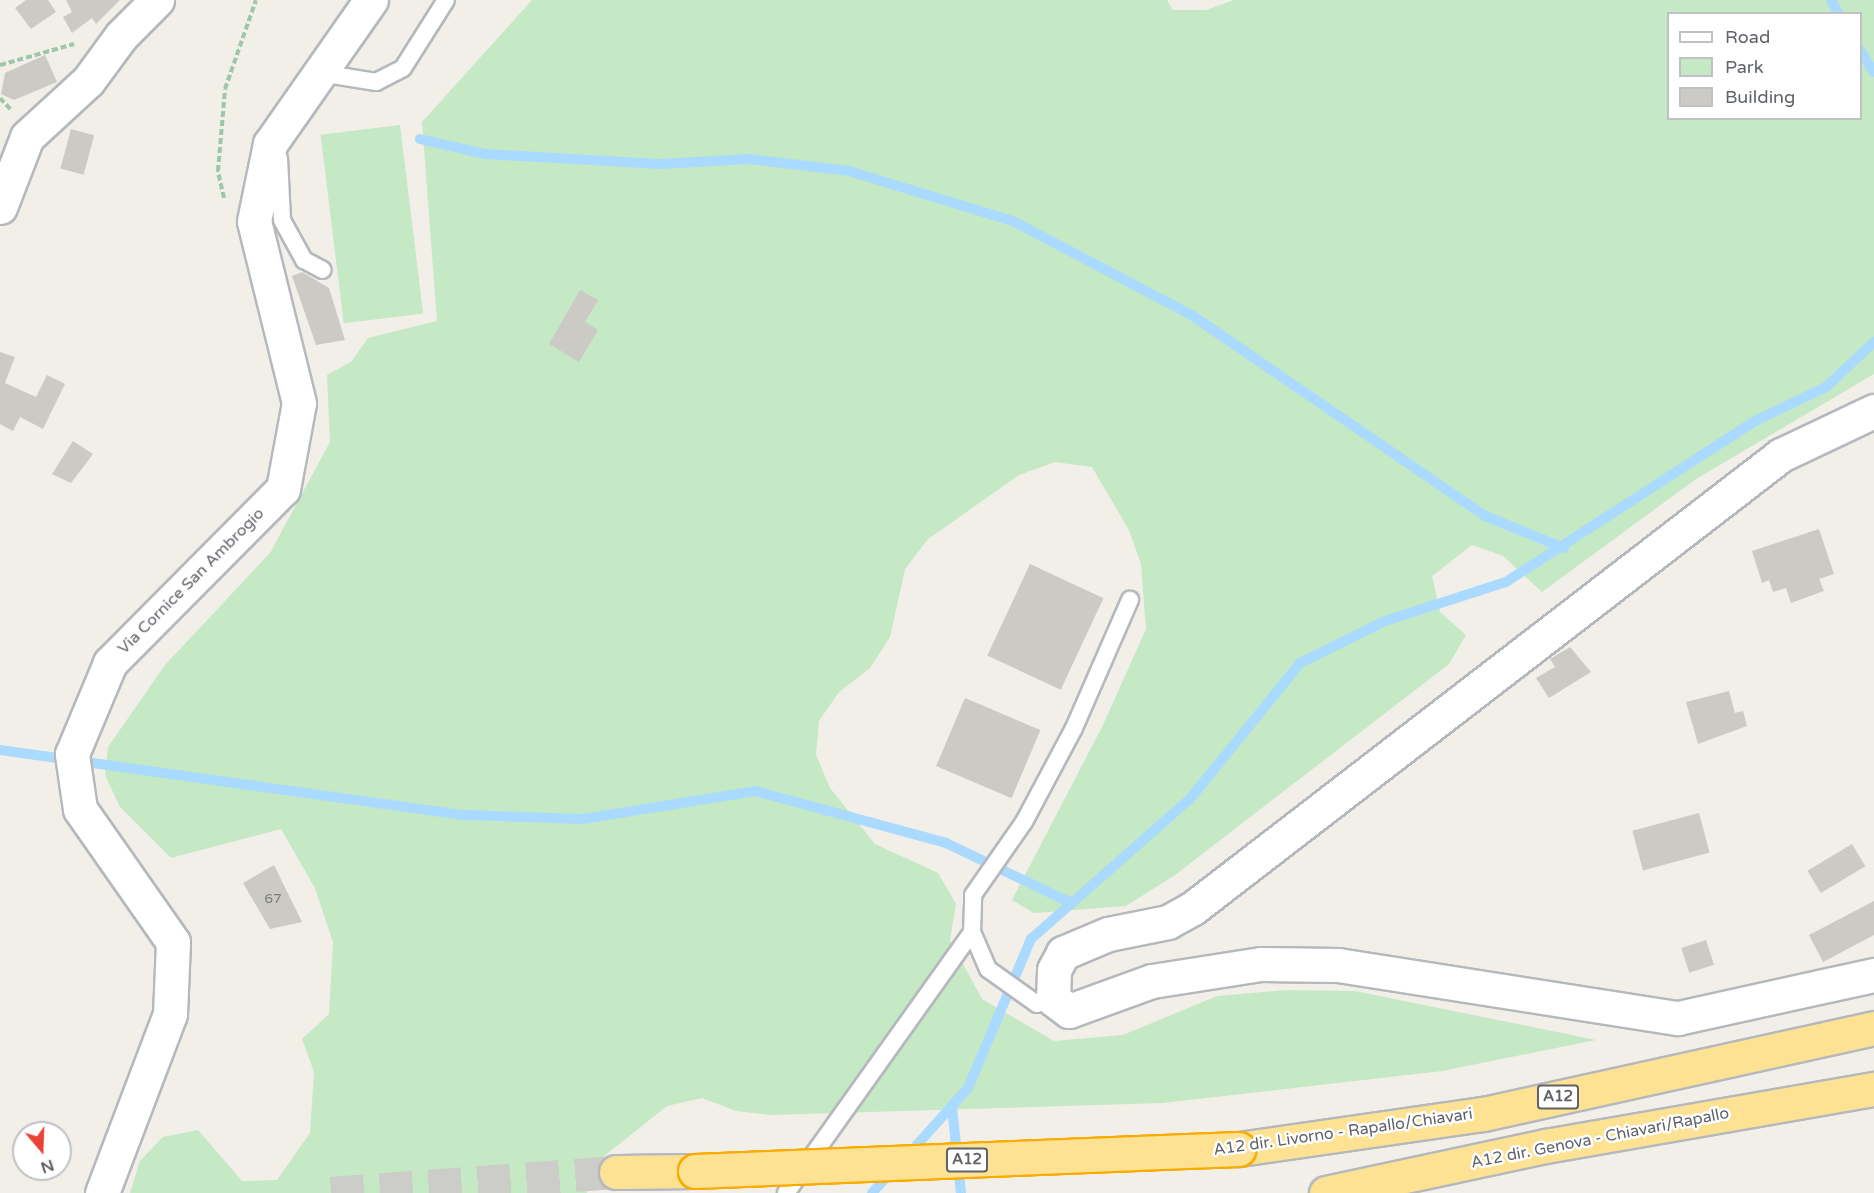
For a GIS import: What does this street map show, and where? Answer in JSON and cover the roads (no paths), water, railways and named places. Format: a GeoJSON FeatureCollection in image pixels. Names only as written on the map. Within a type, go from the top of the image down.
{"type":"FeatureCollection","features":[{"type":"Feature","properties":{"kind":"highway","name":"A12 dir. Livorno - Rapallo/Chiavari"},"geometry":{"type":"LineString","coordinates":[[616,1172],[695,1171],[1239,1149],[1483,1114],[1874,1028]]}},
{"type":"Feature","properties":{"kind":"highway","name":"A12 dir. Genova - Chiavari/Rapallo"},"geometry":{"type":"LineString","coordinates":[[1326,1193],[1546,1146],[1874,1089]]}},
{"type":"Feature","properties":{"kind":"street"},"geometry":{"type":"LineString","coordinates":[[0,207],[27,136],[88,81],[121,36],[157,0]]}},
{"type":"Feature","properties":{"kind":"street","name":"Via Cornice San Ambrogio"},"geometry":{"type":"LineString","coordinates":[[102,1193],[170,1014],[173,942],[80,809],[72,754],[110,663],[282,489],[299,403],[254,221],[270,144],[371,0]]}},
{"type":"Feature","properties":{"kind":"street"},"geometry":{"type":"LineString","coordinates":[[1874,411],[1781,456],[1753,476],[1193,908],[1168,922],[1108,934],[1063,953],[1054,970],[1053,999],[1069,1011],[1152,981],[1261,964],[1338,965],[1678,1018],[1874,975]]}},
{"type":"Feature","properties":{"kind":"lane"},"geometry":{"type":"LineString","coordinates":[[320,73],[376,82],[403,68],[446,0]]}},
{"type":"Feature","properties":{"kind":"lane"},"geometry":{"type":"LineString","coordinates":[[285,122],[278,162],[282,220],[304,260],[323,270]]}},
{"type":"Feature","properties":{"kind":"lane"},"geometry":{"type":"LineString","coordinates":[[1053,999],[1037,1004],[988,969],[972,932],[973,895],[1024,822],[1074,728],[1130,600]]}},
{"type":"Feature","properties":{"kind":"lane"},"geometry":{"type":"LineString","coordinates":[[786,1193],[972,932]]}},
{"type":"Feature","properties":{"kind":"waterway"},"geometry":{"type":"LineString","coordinates":[[1831,0],[1838,12]]}},
{"type":"Feature","properties":{"kind":"waterway"},"geometry":{"type":"LineString","coordinates":[[1862,53],[1874,72]]}},
{"type":"Feature","properties":{"kind":"waterway"},"geometry":{"type":"LineString","coordinates":[[420,139],[485,154],[661,164],[749,159],[849,171],[1013,221],[1193,316],[1485,516],[1564,548]]}},
{"type":"Feature","properties":{"kind":"waterway"},"geometry":{"type":"LineString","coordinates":[[908,1155],[968,1088],[1031,939],[1190,799],[1300,663],[1385,621],[1506,582],[1755,421],[1826,387],[1874,342]]}},
{"type":"Feature","properties":{"kind":"waterway"},"geometry":{"type":"LineString","coordinates":[[0,750],[465,815],[583,819],[755,791],[946,843],[1071,903]]}},
{"type":"Feature","properties":{"kind":"waterway"},"geometry":{"type":"LineString","coordinates":[[952,1107],[961,1193]]}},
{"type":"Feature","properties":{"kind":"waterway"},"geometry":{"type":"LineString","coordinates":[[872,1193],[893,1170]]}},
{"type":"Feature","properties":{"kind":"tunnel"},"geometry":{"type":"LineString","coordinates":[[331,1193],[616,1172]]}}]}
